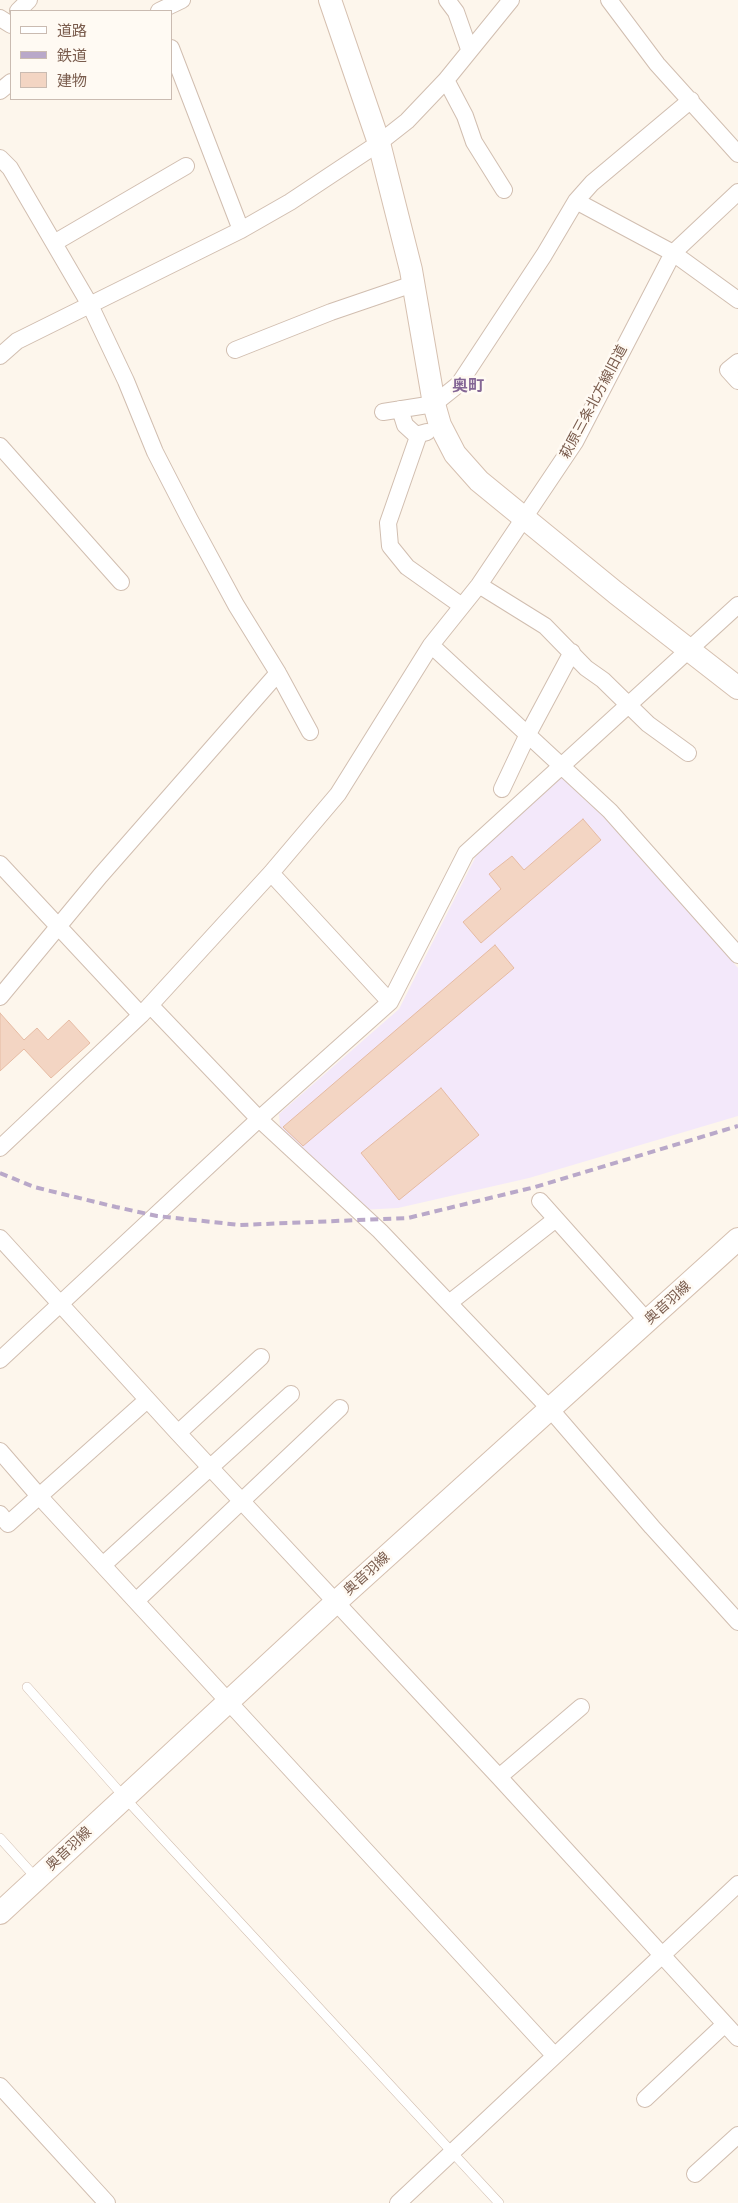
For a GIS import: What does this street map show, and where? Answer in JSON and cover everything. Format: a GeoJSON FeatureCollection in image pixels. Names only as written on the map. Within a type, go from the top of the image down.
{"type":"FeatureCollection","features":[{"type":"Feature","properties":{"kind":"main road"},"geometry":{"type":"LineString","coordinates":[[330,0],[379,143],[413,284],[434,404],[440,425],[454,454],[479,482],[738,688]]}},
{"type":"Feature","properties":{"kind":"main road","name":"奥音羽線"},"geometry":{"type":"LineString","coordinates":[[0,1913],[336,1602],[551,1410],[738,1239]]}},
{"type":"Feature","properties":{"kind":"street"},"geometry":{"type":"LineString","coordinates":[[18,10],[29,0]]}},
{"type":"Feature","properties":{"kind":"street"},"geometry":{"type":"LineString","coordinates":[[161,10],[182,0]]}},
{"type":"Feature","properties":{"kind":"street"},"geometry":{"type":"LineString","coordinates":[[447,0],[456,12],[469,49]]}},
{"type":"Feature","properties":{"kind":"street"},"geometry":{"type":"LineString","coordinates":[[0,356],[18,341],[241,230],[290,202],[379,143],[407,121],[446,80],[469,49],[511,0]]}},
{"type":"Feature","properties":{"kind":"street"},"geometry":{"type":"LineString","coordinates":[[609,0],[657,64],[738,154]]}},
{"type":"Feature","properties":{"kind":"street"},"geometry":{"type":"LineString","coordinates":[[172,51],[241,230]]}},
{"type":"Feature","properties":{"kind":"street"},"geometry":{"type":"LineString","coordinates":[[446,80],[465,116],[474,142],[504,190]]}},
{"type":"Feature","properties":{"kind":"street"},"geometry":{"type":"LineString","coordinates":[[0,91],[10,83]]}},
{"type":"Feature","properties":{"kind":"street"},"geometry":{"type":"LineString","coordinates":[[383,412],[434,404],[459,384],[544,256],[576,201],[592,183],[691,100]]}},
{"type":"Feature","properties":{"kind":"street"},"geometry":{"type":"LineString","coordinates":[[0,158],[10,168],[90,306],[126,381],[155,452],[185,512],[236,605],[278,673],[310,732]]}},
{"type":"Feature","properties":{"kind":"street"},"geometry":{"type":"LineString","coordinates":[[54,243],[186,166]]}},
{"type":"Feature","properties":{"kind":"street","name":"萩原三条北方線旧道"},"geometry":{"type":"LineString","coordinates":[[0,1148],[146,1010],[271,873],[338,794],[431,645],[479,585],[575,442],[673,253],[738,192]]}},
{"type":"Feature","properties":{"kind":"street"},"geometry":{"type":"LineString","coordinates":[[576,201],[673,253],[738,300]]}},
{"type":"Feature","properties":{"kind":"street"},"geometry":{"type":"LineString","coordinates":[[235,350],[331,312],[413,284]]}},
{"type":"Feature","properties":{"kind":"street"},"geometry":{"type":"LineString","coordinates":[[738,362],[728,370],[738,381]]}},
{"type":"Feature","properties":{"kind":"street"},"geometry":{"type":"LineString","coordinates":[[400,409],[405,426],[416,435],[440,425]]}},
{"type":"Feature","properties":{"kind":"street"},"geometry":{"type":"LineString","coordinates":[[419,434],[388,523],[390,546],[407,567],[462,606]]}},
{"type":"Feature","properties":{"kind":"street"},"geometry":{"type":"LineString","coordinates":[[0,446],[121,582]]}},
{"type":"Feature","properties":{"kind":"street"},"geometry":{"type":"LineString","coordinates":[[479,585],[545,626],[586,668],[630,705],[648,724],[688,752]]}},
{"type":"Feature","properties":{"kind":"street"},"geometry":{"type":"LineString","coordinates":[[0,1360],[61,1306],[259,1119],[390,1002],[466,853],[738,605]]}},
{"type":"Feature","properties":{"kind":"street"},"geometry":{"type":"LineString","coordinates":[[431,645],[610,811],[738,955]]}},
{"type":"Feature","properties":{"kind":"street"},"geometry":{"type":"LineString","coordinates":[[502,789],[527,736],[572,652]]}},
{"type":"Feature","properties":{"kind":"street"},"geometry":{"type":"LineString","coordinates":[[0,997],[59,928],[100,876],[278,673]]}},
{"type":"Feature","properties":{"kind":"street"},"geometry":{"type":"LineString","coordinates":[[0,864],[59,928],[259,1119],[380,1231],[551,1410],[652,1528],[738,1622]]}},
{"type":"Feature","properties":{"kind":"street"},"geometry":{"type":"LineString","coordinates":[[271,873],[390,1002]]}},
{"type":"Feature","properties":{"kind":"street"},"geometry":{"type":"LineString","coordinates":[[540,1201],[648,1322]]}},
{"type":"Feature","properties":{"kind":"street"},"geometry":{"type":"LineString","coordinates":[[449,1303],[556,1219]]}},
{"type":"Feature","properties":{"kind":"street"},"geometry":{"type":"LineString","coordinates":[[0,1238],[147,1400],[738,2038]]}},
{"type":"Feature","properties":{"kind":"street"},"geometry":{"type":"LineString","coordinates":[[178,1433],[261,1357]]}},
{"type":"Feature","properties":{"kind":"street"},"geometry":{"type":"LineString","coordinates":[[103,1565],[290,1394]]}},
{"type":"Feature","properties":{"kind":"street"},"geometry":{"type":"LineString","coordinates":[[0,1514],[8,1524],[147,1400]]}},
{"type":"Feature","properties":{"kind":"street"},"geometry":{"type":"LineString","coordinates":[[136,1601],[240,1500],[340,1408]]}},
{"type":"Feature","properties":{"kind":"street"},"geometry":{"type":"LineString","coordinates":[[0,1451],[39,1496],[554,2055]]}},
{"type":"Feature","properties":{"kind":"street"},"geometry":{"type":"LineString","coordinates":[[499,1778],[581,1707]]}},
{"type":"Feature","properties":{"kind":"street"},"geometry":{"type":"LineString","coordinates":[[398,2203],[738,1884]]}},
{"type":"Feature","properties":{"kind":"street"},"geometry":{"type":"LineString","coordinates":[[645,2099],[725,2024]]}},
{"type":"Feature","properties":{"kind":"street"},"geometry":{"type":"LineString","coordinates":[[0,2086],[107,2203]]}},
{"type":"Feature","properties":{"kind":"street"},"geometry":{"type":"LineString","coordinates":[[695,2174],[738,2136]]}},
{"type":"Feature","properties":{"kind":"lane"},"geometry":{"type":"LineString","coordinates":[[27,1687],[125,1798],[499,2203]]}},
{"type":"Feature","properties":{"kind":"lane"},"geometry":{"type":"LineString","coordinates":[[0,1838],[37,1879]]}},
{"type":"Feature","properties":{"kind":"shaded area"},"geometry":{"type":"Polygon","coordinates":[[[563,774],[613,825],[738,968],[738,1116],[529,1178],[398,1208],[361,1210],[280,1127],[279,1114],[399,1009],[479,850],[563,774]]]}},
{"type":"Feature","properties":{"kind":"building"},"geometry":{"type":"Polygon","coordinates":[[[583,819],[601,840],[481,943],[463,922],[501,889],[489,874],[512,856],[524,870],[583,819]]]}},
{"type":"Feature","properties":{"kind":"building"},"geometry":{"type":"Polygon","coordinates":[[[495,945],[514,968],[303,1146],[283,1127],[495,945]]]}},
{"type":"Feature","properties":{"kind":"building"},"geometry":{"type":"Polygon","coordinates":[[[0,1013],[24,1040],[37,1028],[48,1040],[69,1020],[90,1043],[51,1078],[24,1049],[0,1071],[0,1013]]]}},
{"type":"Feature","properties":{"kind":"building"},"geometry":{"type":"Polygon","coordinates":[[[441,1088],[479,1135],[399,1200],[361,1153],[441,1088]]]}},
{"type":"Feature","properties":{"kind":"railway"},"geometry":{"type":"LineString","coordinates":[[0,1173],[34,1187],[157,1216],[240,1225],[408,1218],[535,1187],[738,1126]]}},
{"type":"Feature","properties":{"kind":"district","name":"奥町"},"geometry":{"type":"Point","coordinates":[468,386]}}]}
